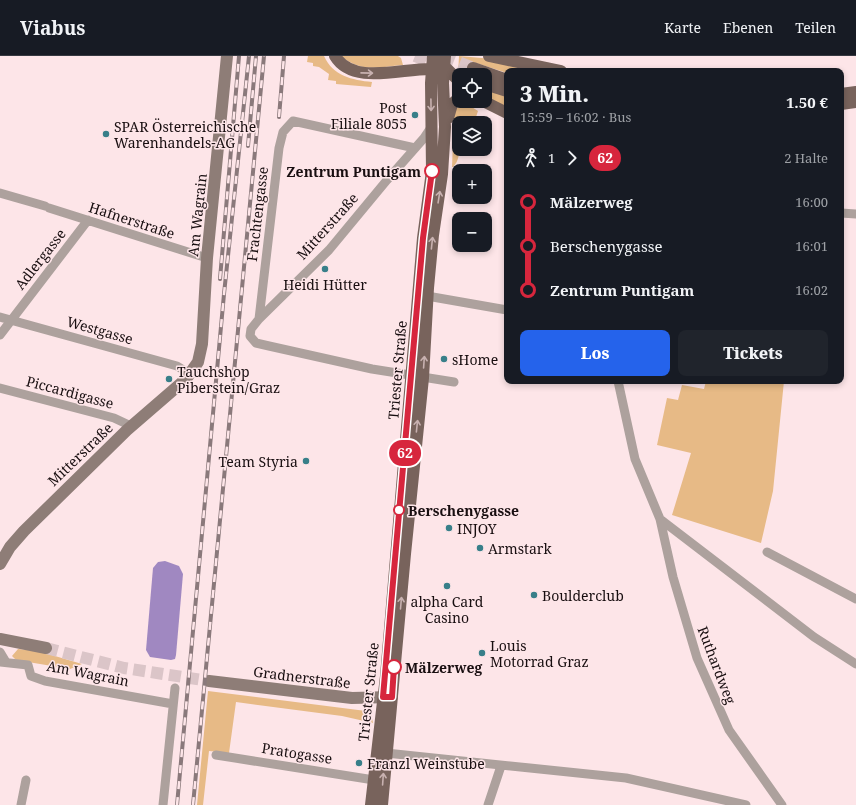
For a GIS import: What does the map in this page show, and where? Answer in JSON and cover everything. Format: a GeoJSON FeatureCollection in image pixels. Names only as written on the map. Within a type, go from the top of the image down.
{"type":"FeatureCollection","features":[{"type":"Feature","properties":{"kind":"main road"},"geometry":{"type":"LineString","coordinates":[[335,56],[348,69],[363,74],[413,69],[437,60],[452,74]]}},
{"type":"Feature","properties":{"kind":"main road"},"geometry":{"type":"LineString","coordinates":[[489,56],[547,68]]}},
{"type":"Feature","properties":{"kind":"main road","name":"Triester Straße"},"geometry":{"type":"LineString","coordinates":[[371,805],[387,697],[417,377],[433,235],[442,174],[445,127],[443,83],[437,60]]}},
{"type":"Feature","properties":{"kind":"main road","name":"Triester Straße"},"geometry":{"type":"LineString","coordinates":[[417,377],[423,238],[432,171],[432,126],[437,60]]}},
{"type":"Feature","properties":{"kind":"main road"},"geometry":{"type":"LineString","coordinates":[[492,78],[504,84]]}},
{"type":"Feature","properties":{"kind":"main road"},"geometry":{"type":"LineString","coordinates":[[492,84],[504,85]]}},
{"type":"Feature","properties":{"kind":"main road"},"geometry":{"type":"LineString","coordinates":[[844,94],[856,92]]}},
{"type":"Feature","properties":{"kind":"main road"},"geometry":{"type":"LineString","coordinates":[[844,104],[856,102]]}},
{"type":"Feature","properties":{"kind":"main road"},"geometry":{"type":"LineString","coordinates":[[445,127],[452,104]]}},
{"type":"Feature","properties":{"kind":"main road"},"geometry":{"type":"LineString","coordinates":[[492,105],[504,111]]}},
{"type":"Feature","properties":{"kind":"main road","name":"Triester Straße"},"geometry":{"type":"LineString","coordinates":[[382,805],[386,753],[387,697]]}},
{"type":"Feature","properties":{"kind":"street","name":"Am Wagrain"},"geometry":{"type":"LineString","coordinates":[[190,374],[198,362],[202,350],[207,258],[228,56]]}},
{"type":"Feature","properties":{"kind":"street","name":"Frachtengasse"},"geometry":{"type":"LineString","coordinates":[[259,318],[279,148],[283,132],[288,126],[293,121],[415,148]]}},
{"type":"Feature","properties":{"kind":"street","name":"Mitterstraße"},"geometry":{"type":"LineString","coordinates":[[417,377],[256,343],[250,336],[251,329],[259,318],[329,250],[424,138],[432,126]]}},
{"type":"Feature","properties":{"kind":"street","name":"Hafnerstraße"},"geometry":{"type":"LineString","coordinates":[[0,193],[207,258]]}},
{"type":"Feature","properties":{"kind":"street"},"geometry":{"type":"LineString","coordinates":[[844,213],[856,214]]}},
{"type":"Feature","properties":{"kind":"street","name":"Adlergasse"},"geometry":{"type":"LineString","coordinates":[[0,335],[88,220]]}},
{"type":"Feature","properties":{"kind":"street"},"geometry":{"type":"LineString","coordinates":[[427,296],[504,309]]}},
{"type":"Feature","properties":{"kind":"street","name":"Westgasse"},"geometry":{"type":"LineString","coordinates":[[0,316],[177,366],[190,374]]}},
{"type":"Feature","properties":{"kind":"street","name":"Mitterstraße"},"geometry":{"type":"LineString","coordinates":[[0,564],[10,547],[24,531],[131,426],[190,374]]}},
{"type":"Feature","properties":{"kind":"street"},"geometry":{"type":"LineString","coordinates":[[417,377],[454,382]]}},
{"type":"Feature","properties":{"kind":"street","name":"Ruthardweg"},"geometry":{"type":"LineString","coordinates":[[619,384],[636,459],[660,519],[673,577],[697,658],[728,730],[782,805]]}},
{"type":"Feature","properties":{"kind":"street","name":"Piccardigasse"},"geometry":{"type":"LineString","coordinates":[[0,388],[114,418],[131,426]]}},
{"type":"Feature","properties":{"kind":"street"},"geometry":{"type":"LineString","coordinates":[[660,519],[814,637],[856,664]]}},
{"type":"Feature","properties":{"kind":"street"},"geometry":{"type":"LineString","coordinates":[[767,552],[856,599]]}},
{"type":"Feature","properties":{"kind":"street"},"geometry":{"type":"LineString","coordinates":[[0,639],[46,648]]}},
{"type":"Feature","properties":{"kind":"street","name":"Am Wagrain"},"geometry":{"type":"LineString","coordinates":[[0,652],[3,662],[28,665],[31,676],[45,681],[173,704]]}},
{"type":"Feature","properties":{"kind":"street","name":"Gradnerstraße"},"geometry":{"type":"LineString","coordinates":[[209,681],[352,698],[387,697]]}},
{"type":"Feature","properties":{"kind":"street"},"geometry":{"type":"LineString","coordinates":[[164,805],[174,688]]}},
{"type":"Feature","properties":{"kind":"street"},"geometry":{"type":"LineString","coordinates":[[386,753],[626,778],[725,802],[746,805]]}},
{"type":"Feature","properties":{"kind":"street","name":"Pratogasse"},"geometry":{"type":"LineString","coordinates":[[216,755],[374,780]]}},
{"type":"Feature","properties":{"kind":"street"},"geometry":{"type":"LineString","coordinates":[[488,805],[501,766]]}},
{"type":"Feature","properties":{"kind":"street"},"geometry":{"type":"LineString","coordinates":[[21,805],[26,780]]}},
{"type":"Feature","properties":{"kind":"shaded area"},"geometry":{"type":"Polygon","coordinates":[[[308,56],[324,56],[332,68],[344,76],[372,82],[371,87],[336,84],[336,81],[328,80],[329,74],[319,67],[313,66],[313,63],[307,62],[308,56]]]}},
{"type":"Feature","properties":{"kind":"shaded area"},"geometry":{"type":"Polygon","coordinates":[[[341,56],[398,56],[401,58],[403,65],[378,68],[363,67],[356,65],[341,56]]]}},
{"type":"Feature","properties":{"kind":"shaded area"},"geometry":{"type":"Polygon","coordinates":[[[459,56],[482,58],[531,68],[504,68],[504,72],[473,62],[473,68],[458,68],[459,56]]]}},
{"type":"Feature","properties":{"kind":"shaded area"},"geometry":{"type":"Polygon","coordinates":[[[492,92],[504,95],[504,106],[492,100],[492,92]]]}},
{"type":"Feature","properties":{"kind":"shaded area"},"geometry":{"type":"Polygon","coordinates":[[[473,108],[478,111],[476,116],[454,116],[456,109],[473,108]]]}},
{"type":"Feature","properties":{"kind":"shaded area"},"geometry":{"type":"Polygon","coordinates":[[[452,156],[458,156],[455,164],[452,164],[452,156]]]}},
{"type":"Feature","properties":{"kind":"shaded area"},"geometry":{"type":"Polygon","coordinates":[[[705,384],[784,384],[773,491],[761,543],[672,515],[691,453],[657,445],[667,398],[678,400],[682,385],[704,389],[705,384]]]}},
{"type":"Feature","properties":{"kind":"shaded area"},"geometry":{"type":"Polygon","coordinates":[[[165,561],[179,566],[183,574],[176,655],[175,659],[171,660],[150,657],[146,650],[153,568],[158,562],[165,561]]]}},
{"type":"Feature","properties":{"kind":"shaded area"},"geometry":{"type":"Polygon","coordinates":[[[18,649],[38,651],[82,664],[70,669],[16,660],[12,656],[18,649]]]}},
{"type":"Feature","properties":{"kind":"shaded area"},"geometry":{"type":"Polygon","coordinates":[[[208,691],[366,711],[371,714],[373,723],[342,716],[236,702],[229,753],[209,751],[203,805],[197,805],[208,691]]]}},
{"type":"Feature","properties":{"kind":"tunnel"},"geometry":{"type":"LineString","coordinates":[[415,56],[442,67]]}},
{"type":"Feature","properties":{"kind":"tunnel"},"geometry":{"type":"LineString","coordinates":[[443,56],[473,68]]}},
{"type":"Feature","properties":{"kind":"tunnel"},"geometry":{"type":"LineString","coordinates":[[46,648],[124,668],[209,681]]}},
{"type":"Feature","properties":{"kind":"railway"},"geometry":{"type":"LineString","coordinates":[[220,279],[239,56]]}},
{"type":"Feature","properties":{"kind":"railway"},"geometry":{"type":"LineString","coordinates":[[177,805],[224,294],[249,56]]}},
{"type":"Feature","properties":{"kind":"railway"},"geometry":{"type":"LineString","coordinates":[[248,146],[256,56]]}},
{"type":"Feature","properties":{"kind":"railway"},"geometry":{"type":"LineString","coordinates":[[193,805],[264,56]]}},
{"type":"Feature","properties":{"kind":"railway"},"geometry":{"type":"LineString","coordinates":[[279,117],[284,56]]}},
{"type":"Feature","properties":{"kind":"bus line","name":"62"},"geometry":{"type":"LineString","coordinates":[[394,667],[392,697],[383,697],[387,666],[423,238],[432,171]]}},
{"type":"Feature","properties":{"kind":"place","name":"Post Filiale 8055"},"geometry":{"type":"Point","coordinates":[415,115]}},
{"type":"Feature","properties":{"kind":"place","name":"SPAR Österreichische Warenhandels-AG"},"geometry":{"type":"Point","coordinates":[106,134]}},
{"type":"Feature","properties":{"kind":"place","name":"Zentrum Puntigam"},"geometry":{"type":"Point","coordinates":[432,171]}},
{"type":"Feature","properties":{"kind":"place","name":"Heidi Hütter"},"geometry":{"type":"Point","coordinates":[325,269]}},
{"type":"Feature","properties":{"kind":"place","name":"sHome"},"geometry":{"type":"Point","coordinates":[444,359]}},
{"type":"Feature","properties":{"kind":"place","name":"Tauchshop Piberstein/Graz"},"geometry":{"type":"Point","coordinates":[169,379]}},
{"type":"Feature","properties":{"kind":"place","name":"Team Styria"},"geometry":{"type":"Point","coordinates":[306,461]}},
{"type":"Feature","properties":{"kind":"place","name":"Berschenygasse"},"geometry":{"type":"Point","coordinates":[399,510]}},
{"type":"Feature","properties":{"kind":"place","name":"INJOY"},"geometry":{"type":"Point","coordinates":[449,528]}},
{"type":"Feature","properties":{"kind":"place","name":"Armstark"},"geometry":{"type":"Point","coordinates":[480,548]}},
{"type":"Feature","properties":{"kind":"place","name":"alpha Card Casino"},"geometry":{"type":"Point","coordinates":[447,586]}},
{"type":"Feature","properties":{"kind":"place","name":"Boulderclub"},"geometry":{"type":"Point","coordinates":[534,595]}},
{"type":"Feature","properties":{"kind":"place","name":"Louis Motorrad Graz"},"geometry":{"type":"Point","coordinates":[482,653]}},
{"type":"Feature","properties":{"kind":"place","name":"Mälzerweg"},"geometry":{"type":"Point","coordinates":[394,667]}},
{"type":"Feature","properties":{"kind":"place","name":"Franzl Weinstube"},"geometry":{"type":"Point","coordinates":[359,763]}}]}
